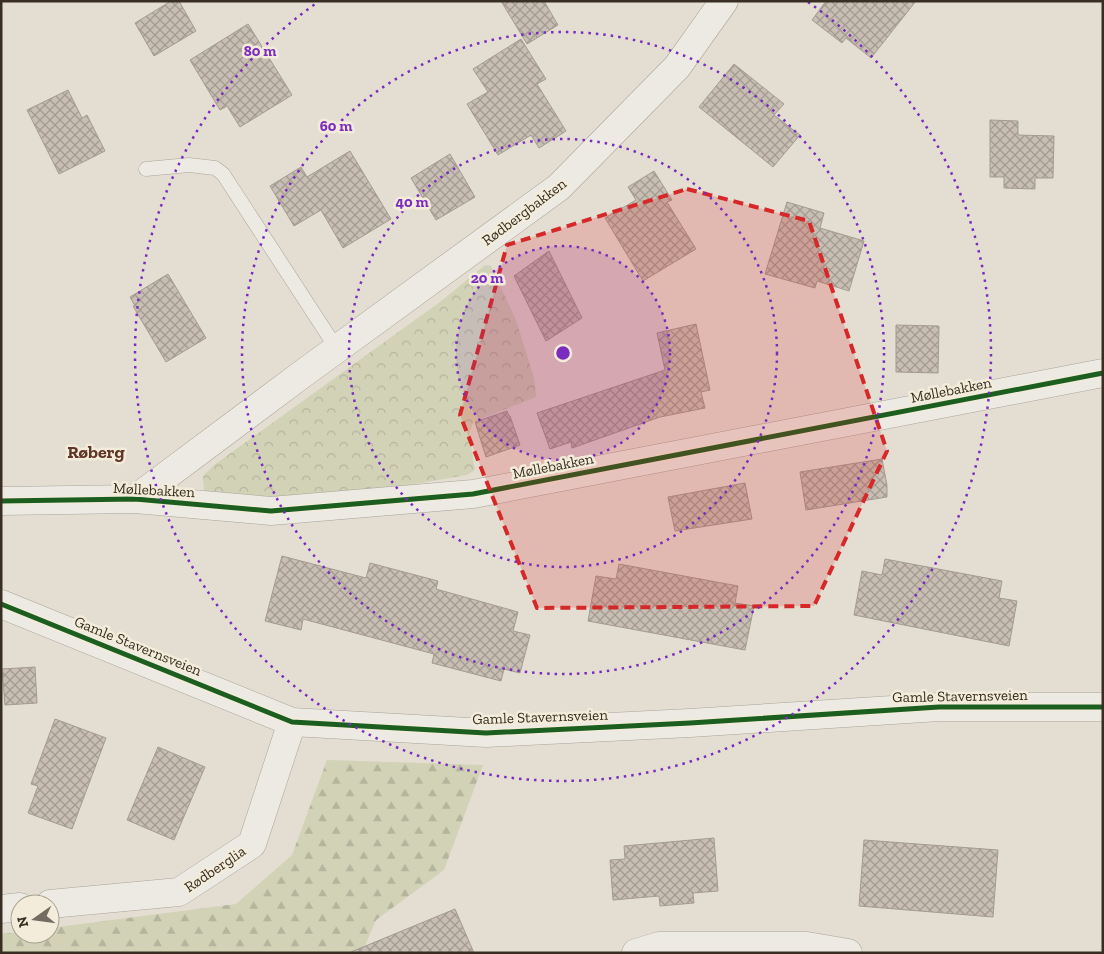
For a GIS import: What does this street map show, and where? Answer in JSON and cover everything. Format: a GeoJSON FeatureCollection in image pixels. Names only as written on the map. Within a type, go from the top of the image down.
{"type":"FeatureCollection","features":[{"type":"Feature","properties":{"kind":"street","name":"Rødbergbakken"},"geometry":{"type":"LineString","coordinates":[[135,499],[559,187],[677,67],[724,1]]}},
{"type":"Feature","properties":{"kind":"street","name":"Møllebakken"},"geometry":{"type":"LineString","coordinates":[[1,501],[135,499],[270,511],[473,494],[1103,374]]}},
{"type":"Feature","properties":{"kind":"street","name":"Gamle Stavernsveien"},"geometry":{"type":"LineString","coordinates":[[1,604],[292,722],[486,733],[690,723],[939,707],[1103,707]]}},
{"type":"Feature","properties":{"kind":"street","name":"Rødberglia"},"geometry":{"type":"LineString","coordinates":[[60,903],[179,892],[252,844],[292,722]]}},
{"type":"Feature","properties":{"kind":"street"},"geometry":{"type":"LineString","coordinates":[[636,953],[659,946],[807,946],[848,953]]}},
{"type":"Feature","properties":{"kind":"lane"},"geometry":{"type":"LineString","coordinates":[[146,169],[188,165],[215,168],[223,174],[337,349]]}},
{"type":"Feature","properties":{"kind":"highlighted area"},"geometry":{"type":"Polygon","coordinates":[[[687,189],[809,221],[887,451],[814,606],[537,608],[460,415],[507,245],[687,189]]]}},
{"type":"Feature","properties":{"kind":"green space"},"geometry":{"type":"Polygon","coordinates":[[[485,265],[491,266],[516,320],[534,378],[536,397],[473,422],[469,434],[475,470],[467,475],[409,485],[286,498],[204,491],[203,476],[214,465],[444,299],[485,265]]]}},
{"type":"Feature","properties":{"kind":"green space"},"geometry":{"type":"Polygon","coordinates":[[[327,760],[483,765],[444,870],[376,920],[362,953],[1,953],[1,934],[10,933],[10,944],[60,944],[60,927],[236,904],[292,855],[327,760]]]}},
{"type":"Feature","properties":{"kind":"building"},"geometry":{"type":"Polygon","coordinates":[[[171,1],[179,1],[196,31],[154,56],[135,23],[171,1]]]}},
{"type":"Feature","properties":{"kind":"building"},"geometry":{"type":"Polygon","coordinates":[[[501,1],[544,1],[558,25],[527,44],[501,1]]]}},
{"type":"Feature","properties":{"kind":"building"},"geometry":{"type":"Polygon","coordinates":[[[826,1],[916,1],[871,58],[846,38],[842,43],[812,20],[826,1]]]}},
{"type":"Feature","properties":{"kind":"building"},"geometry":{"type":"Polygon","coordinates":[[[248,24],[292,95],[240,127],[227,106],[220,110],[190,60],[248,24]]]}},
{"type":"Feature","properties":{"kind":"building"},"geometry":{"type":"Polygon","coordinates":[[[521,39],[546,79],[537,84],[566,131],[539,148],[531,135],[498,155],[467,104],[488,92],[473,69],[521,39]]]}},
{"type":"Feature","properties":{"kind":"building"},"geometry":{"type":"Polygon","coordinates":[[[734,64],[784,104],[774,115],[800,135],[773,167],[699,107],[734,64]]]}},
{"type":"Feature","properties":{"kind":"building"},"geometry":{"type":"Polygon","coordinates":[[[68,90],[82,118],[87,115],[105,151],[59,174],[27,110],[68,90]]]}},
{"type":"Feature","properties":{"kind":"building"},"geometry":{"type":"Polygon","coordinates":[[[990,120],[1018,121],[1018,135],[1054,136],[1053,178],[1035,178],[1035,189],[1004,188],[1004,177],[990,177],[990,120]]]}},
{"type":"Feature","properties":{"kind":"building"},"geometry":{"type":"Polygon","coordinates":[[[350,151],[391,219],[343,248],[321,210],[294,226],[270,186],[301,167],[307,177],[350,151]]]}},
{"type":"Feature","properties":{"kind":"building"},"geometry":{"type":"Polygon","coordinates":[[[450,154],[475,197],[436,220],[411,178],[450,154]]]}},
{"type":"Feature","properties":{"kind":"building"},"geometry":{"type":"Polygon","coordinates":[[[654,171],[672,200],[667,202],[696,249],[643,281],[605,218],[636,200],[628,187],[654,171]]]}},
{"type":"Feature","properties":{"kind":"building"},"geometry":{"type":"Polygon","coordinates":[[[787,202],[824,213],[820,228],[864,241],[849,291],[817,281],[815,288],[765,274],[787,202]]]}},
{"type":"Feature","properties":{"kind":"building"},"geometry":{"type":"Polygon","coordinates":[[[549,251],[582,318],[546,341],[514,276],[549,251]]]}},
{"type":"Feature","properties":{"kind":"building"},"geometry":{"type":"Polygon","coordinates":[[[168,274],[206,338],[166,362],[133,306],[135,306],[130,297],[168,274]]]}},
{"type":"Feature","properties":{"kind":"building"},"geometry":{"type":"Polygon","coordinates":[[[696,324],[710,390],[701,392],[705,408],[660,417],[572,448],[571,442],[550,449],[537,413],[665,370],[657,333],[696,324]]]}},
{"type":"Feature","properties":{"kind":"building"},"geometry":{"type":"Polygon","coordinates":[[[896,325],[939,326],[938,373],[896,372],[896,325]]]}},
{"type":"Feature","properties":{"kind":"building"},"geometry":{"type":"Polygon","coordinates":[[[507,411],[520,445],[486,457],[475,422],[507,411]]]}},
{"type":"Feature","properties":{"kind":"building"},"geometry":{"type":"Polygon","coordinates":[[[882,459],[887,485],[887,497],[806,510],[800,472],[882,459]]]}},
{"type":"Feature","properties":{"kind":"building"},"geometry":{"type":"Polygon","coordinates":[[[745,483],[752,519],[675,531],[668,497],[745,483]]]}},
{"type":"Feature","properties":{"kind":"building"},"geometry":{"type":"Polygon","coordinates":[[[282,556],[366,578],[370,563],[438,581],[436,589],[518,612],[513,631],[530,635],[520,673],[504,669],[501,681],[432,663],[434,654],[303,619],[301,630],[265,621],[282,556]]]}},
{"type":"Feature","properties":{"kind":"building"},"geometry":{"type":"Polygon","coordinates":[[[885,559],[1002,581],[999,598],[1017,601],[1009,646],[854,615],[862,571],[882,575],[885,559]]]}},
{"type":"Feature","properties":{"kind":"building"},"geometry":{"type":"Polygon","coordinates":[[[619,564],[738,586],[735,603],[754,606],[745,650],[588,621],[596,576],[616,579],[619,564]]]}},
{"type":"Feature","properties":{"kind":"building"},"geometry":{"type":"Polygon","coordinates":[[[35,667],[37,703],[5,705],[2,669],[35,667]]]}},
{"type":"Feature","properties":{"kind":"building"},"geometry":{"type":"Polygon","coordinates":[[[55,719],[106,738],[72,829],[28,813],[38,786],[31,784],[55,719]]]}},
{"type":"Feature","properties":{"kind":"building"},"geometry":{"type":"Polygon","coordinates":[[[158,747],[205,767],[174,840],[127,820],[158,747]]]}},
{"type":"Feature","properties":{"kind":"building"},"geometry":{"type":"Polygon","coordinates":[[[714,838],[718,891],[693,893],[694,903],[660,906],[659,896],[613,900],[610,860],[625,859],[624,846],[714,838]]]}},
{"type":"Feature","properties":{"kind":"building"},"geometry":{"type":"Polygon","coordinates":[[[864,840],[998,850],[993,917],[859,906],[864,840]]]}},
{"type":"Feature","properties":{"kind":"building"},"geometry":{"type":"Polygon","coordinates":[[[455,909],[474,953],[351,953],[351,952],[455,909]]]}},
{"type":"Feature","properties":{"kind":"cycle path"},"geometry":{"type":"LineString","coordinates":[[1,501],[135,499],[271,511],[473,494],[1103,373]]}},
{"type":"Feature","properties":{"kind":"cycle path"},"geometry":{"type":"LineString","coordinates":[[1,604],[292,722],[486,733],[690,723],[939,707],[1103,707]]}},
{"type":"Feature","properties":{"kind":"district","name":"Røberg"},"geometry":{"type":"Point","coordinates":[96,452]}}]}
